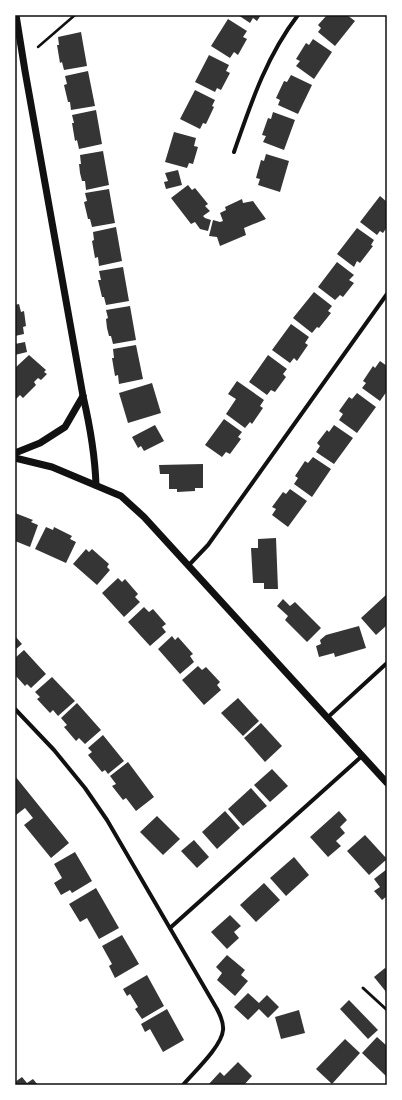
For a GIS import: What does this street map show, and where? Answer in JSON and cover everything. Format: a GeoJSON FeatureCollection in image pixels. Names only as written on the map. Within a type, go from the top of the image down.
{"type":"FeatureCollection","features":[{"type":"Feature","properties":{"kind":"street"},"geometry":{"type":"LineString","coordinates":[[16,15],[83,396],[89,422],[95,463],[96,485]]}},
{"type":"Feature","properties":{"kind":"street"},"geometry":{"type":"LineString","coordinates":[[234,152],[256,89],[269,61],[298,15]]}},
{"type":"Feature","properties":{"kind":"street"},"geometry":{"type":"LineString","coordinates":[[188,566],[208,545],[387,294]]}},
{"type":"Feature","properties":{"kind":"street"},"geometry":{"type":"LineString","coordinates":[[15,453],[40,443],[65,427],[83,396]]}},
{"type":"Feature","properties":{"kind":"street"},"geometry":{"type":"LineString","coordinates":[[15,458],[52,467],[121,496],[144,517],[387,782]]}},
{"type":"Feature","properties":{"kind":"street"},"geometry":{"type":"LineString","coordinates":[[327,718],[387,663]]}},
{"type":"Feature","properties":{"kind":"street"},"geometry":{"type":"LineString","coordinates":[[15,709],[54,750],[85,788],[107,820],[222,1020],[224,1029],[216,1047],[183,1085]]}},
{"type":"Feature","properties":{"kind":"street"},"geometry":{"type":"LineString","coordinates":[[170,928],[362,756]]}},
{"type":"Feature","properties":{"kind":"lane"},"geometry":{"type":"LineString","coordinates":[[363,988],[387,1010]]}},
{"type":"Feature","properties":{"kind":"path"},"geometry":{"type":"LineString","coordinates":[[38,47],[75,15]]}},
{"type":"Feature","properties":{"kind":"building"},"geometry":{"type":"Polygon","coordinates":[[[238,15],[261,15],[257,21],[253,18],[250,23],[238,15]]]}},
{"type":"Feature","properties":{"kind":"building"},"geometry":{"type":"Polygon","coordinates":[[[327,15],[347,15],[355,21],[335,46],[318,32],[321,28],[318,25],[327,15]]]}},
{"type":"Feature","properties":{"kind":"building"},"geometry":{"type":"Polygon","coordinates":[[[228,19],[247,31],[243,37],[247,39],[238,55],[234,52],[230,58],[211,46],[228,19]]]}},
{"type":"Feature","properties":{"kind":"building"},"geometry":{"type":"Polygon","coordinates":[[[81,32],[87,66],[64,70],[62,62],[60,63],[57,45],[59,45],[58,37],[81,32]]]}},
{"type":"Feature","properties":{"kind":"building"},"geometry":{"type":"Polygon","coordinates":[[[313,39],[332,52],[314,79],[296,66],[300,61],[296,59],[306,43],[309,45],[313,39]]]}},
{"type":"Feature","properties":{"kind":"building"},"geometry":{"type":"Polygon","coordinates":[[[209,55],[229,65],[226,71],[230,73],[221,90],[217,88],[215,92],[195,82],[209,55]]]}},
{"type":"Feature","properties":{"kind":"building"},"geometry":{"type":"Polygon","coordinates":[[[88,71],[95,106],[71,110],[64,85],[67,84],[65,76],[88,71]]]}},
{"type":"Feature","properties":{"kind":"building"},"geometry":{"type":"Polygon","coordinates":[[[291,75],[312,85],[298,114],[278,105],[280,100],[276,98],[284,81],[287,82],[291,75]]]}},
{"type":"Feature","properties":{"kind":"building"},"geometry":{"type":"Polygon","coordinates":[[[195,90],[215,100],[212,106],[214,107],[206,124],[203,123],[200,129],[180,119],[195,90]]]}},
{"type":"Feature","properties":{"kind":"building"},"geometry":{"type":"Polygon","coordinates":[[[96,110],[102,144],[79,149],[77,140],[75,141],[72,115],[96,110]]]}},
{"type":"Feature","properties":{"kind":"building"},"geometry":{"type":"Polygon","coordinates":[[[273,112],[295,120],[284,150],[263,142],[266,136],[262,135],[268,118],[271,119],[273,112]]]}},
{"type":"Feature","properties":{"kind":"building"},"geometry":{"type":"Polygon","coordinates":[[[174,132],[196,138],[194,146],[198,147],[193,164],[189,163],[187,168],[165,162],[174,132]]]}},
{"type":"Feature","properties":{"kind":"building"},"geometry":{"type":"Polygon","coordinates":[[[103,151],[109,185],[86,190],[85,181],[82,181],[80,173],[80,155],[103,151]]]}},
{"type":"Feature","properties":{"kind":"building"},"geometry":{"type":"Polygon","coordinates":[[[266,154],[289,161],[280,192],[258,185],[260,179],[256,178],[261,160],[264,161],[266,154]]]}},
{"type":"Feature","properties":{"kind":"building"},"geometry":{"type":"Polygon","coordinates":[[[178,170],[182,185],[166,189],[164,182],[168,181],[165,173],[178,170]]]}},
{"type":"Feature","properties":{"kind":"building"},"geometry":{"type":"Polygon","coordinates":[[[188,185],[192,190],[195,188],[208,204],[205,206],[210,211],[203,216],[211,220],[208,231],[200,229],[195,222],[191,224],[171,198],[188,185]]]}},
{"type":"Feature","properties":{"kind":"building"},"geometry":{"type":"Polygon","coordinates":[[[109,189],[115,223],[92,227],[90,219],[88,219],[84,202],[87,201],[85,193],[109,189]]]}},
{"type":"Feature","properties":{"kind":"building"},"geometry":{"type":"Polygon","coordinates":[[[380,196],[387,202],[387,227],[383,233],[380,231],[377,235],[360,222],[380,196]]]}},
{"type":"Feature","properties":{"kind":"building"},"geometry":{"type":"Polygon","coordinates":[[[242,199],[243,203],[253,201],[266,219],[244,228],[246,235],[220,246],[217,237],[209,236],[213,220],[220,222],[223,221],[220,213],[226,210],[225,207],[242,199]]]}},
{"type":"Feature","properties":{"kind":"building"},"geometry":{"type":"Polygon","coordinates":[[[116,227],[122,261],[99,266],[98,257],[95,258],[92,241],[94,240],[93,232],[116,227]]]}},
{"type":"Feature","properties":{"kind":"building"},"geometry":{"type":"Polygon","coordinates":[[[357,228],[374,240],[371,245],[373,246],[360,263],[357,261],[354,267],[337,254],[357,228]]]}},
{"type":"Feature","properties":{"kind":"building"},"geometry":{"type":"Polygon","coordinates":[[[337,262],[354,275],[349,280],[354,283],[343,297],[340,295],[335,300],[318,287],[337,262]]]}},
{"type":"Feature","properties":{"kind":"building"},"geometry":{"type":"Polygon","coordinates":[[[123,267],[129,301],[106,305],[104,297],[102,297],[98,280],[101,280],[99,271],[123,267]]]}},
{"type":"Feature","properties":{"kind":"building"},"geometry":{"type":"Polygon","coordinates":[[[314,292],[332,306],[328,311],[331,313],[319,328],[317,327],[312,333],[293,318],[314,292]]]}},
{"type":"Feature","properties":{"kind":"building"},"geometry":{"type":"Polygon","coordinates":[[[19,304],[21,312],[24,311],[26,326],[23,327],[24,334],[15,336],[15,305],[19,304]]]}},
{"type":"Feature","properties":{"kind":"building"},"geometry":{"type":"Polygon","coordinates":[[[130,306],[136,340],[113,344],[107,328],[106,319],[108,318],[106,310],[130,306]]]}},
{"type":"Feature","properties":{"kind":"building"},"geometry":{"type":"Polygon","coordinates":[[[291,324],[309,337],[305,343],[308,345],[297,361],[294,358],[290,363],[272,350],[291,324]]]}},
{"type":"Feature","properties":{"kind":"building"},"geometry":{"type":"Polygon","coordinates":[[[25,342],[27,352],[15,355],[15,344],[25,342]]]}},
{"type":"Feature","properties":{"kind":"building"},"geometry":{"type":"Polygon","coordinates":[[[136,345],[143,379],[119,384],[118,375],[115,376],[112,358],[114,358],[113,349],[136,345]]]}},
{"type":"Feature","properties":{"kind":"building"},"geometry":{"type":"Polygon","coordinates":[[[29,355],[46,370],[44,372],[47,374],[41,380],[38,378],[34,382],[36,385],[23,398],[20,395],[15,400],[15,368],[29,355]]]}},
{"type":"Feature","properties":{"kind":"building"},"geometry":{"type":"Polygon","coordinates":[[[268,355],[287,369],[283,374],[286,377],[275,392],[271,390],[267,395],[249,382],[268,355]]]}},
{"type":"Feature","properties":{"kind":"building"},"geometry":{"type":"Polygon","coordinates":[[[380,361],[387,366],[387,391],[380,401],[362,388],[366,383],[363,381],[373,366],[375,368],[380,361]]]}},
{"type":"Feature","properties":{"kind":"building"},"geometry":{"type":"Polygon","coordinates":[[[237,381],[264,400],[260,406],[263,408],[252,424],[250,422],[245,428],[226,414],[236,399],[228,394],[237,381]]]}},
{"type":"Feature","properties":{"kind":"building"},"geometry":{"type":"Polygon","coordinates":[[[152,383],[161,413],[128,423],[119,393],[152,383]]]}},
{"type":"Feature","properties":{"kind":"building"},"geometry":{"type":"Polygon","coordinates":[[[357,393],[376,407],[357,433],[339,420],[343,414],[339,411],[349,397],[352,399],[357,393]]]}},
{"type":"Feature","properties":{"kind":"building"},"geometry":{"type":"Polygon","coordinates":[[[224,419],[242,432],[238,437],[241,439],[230,454],[226,452],[222,457],[205,445],[224,419]]]}},
{"type":"Feature","properties":{"kind":"building"},"geometry":{"type":"Polygon","coordinates":[[[155,425],[164,441],[144,451],[141,446],[138,448],[132,437],[155,425]]]}},
{"type":"Feature","properties":{"kind":"building"},"geometry":{"type":"Polygon","coordinates":[[[334,425],[353,438],[334,464],[316,452],[320,446],[317,443],[327,430],[329,432],[334,425]]]}},
{"type":"Feature","properties":{"kind":"building"},"geometry":{"type":"Polygon","coordinates":[[[313,457],[331,469],[312,497],[294,484],[298,478],[295,476],[305,461],[308,463],[313,457]]]}},
{"type":"Feature","properties":{"kind":"building"},"geometry":{"type":"Polygon","coordinates":[[[203,464],[203,488],[195,488],[195,491],[177,492],[177,489],[169,489],[169,474],[160,474],[159,465],[203,464]]]}},
{"type":"Feature","properties":{"kind":"building"},"geometry":{"type":"Polygon","coordinates":[[[290,489],[307,501],[288,527],[272,515],[276,509],[272,507],[283,492],[286,494],[290,489]]]}},
{"type":"Feature","properties":{"kind":"building"},"geometry":{"type":"Polygon","coordinates":[[[15,513],[33,520],[31,522],[38,525],[30,547],[15,541],[15,513]]]}},
{"type":"Feature","properties":{"kind":"building"},"geometry":{"type":"Polygon","coordinates":[[[46,527],[53,530],[54,527],[72,536],[70,539],[76,542],[66,563],[35,549],[46,527]]]}},
{"type":"Feature","properties":{"kind":"building"},"geometry":{"type":"Polygon","coordinates":[[[276,538],[278,589],[264,589],[264,583],[253,583],[251,548],[258,548],[258,539],[276,538]]]}},
{"type":"Feature","properties":{"kind":"building"},"geometry":{"type":"Polygon","coordinates":[[[86,549],[89,552],[92,549],[109,564],[107,567],[110,570],[97,585],[73,564],[86,549]]]}},
{"type":"Feature","properties":{"kind":"building"},"geometry":{"type":"Polygon","coordinates":[[[118,578],[122,582],[125,579],[138,594],[135,597],[140,602],[124,617],[102,593],[118,578]]]}},
{"type":"Feature","properties":{"kind":"building"},"geometry":{"type":"Polygon","coordinates":[[[387,594],[387,625],[376,635],[361,618],[387,594]]]}},
{"type":"Feature","properties":{"kind":"building"},"geometry":{"type":"Polygon","coordinates":[[[283,599],[290,606],[295,602],[321,628],[307,642],[285,620],[288,616],[277,606],[283,599]]]}},
{"type":"Feature","properties":{"kind":"building"},"geometry":{"type":"Polygon","coordinates":[[[144,607],[149,612],[153,609],[166,624],[162,627],[166,632],[150,646],[128,622],[144,607]]]}},
{"type":"Feature","properties":{"kind":"building"},"geometry":{"type":"Polygon","coordinates":[[[359,626],[366,648],[335,657],[334,653],[319,657],[316,646],[321,644],[320,640],[326,635],[359,626]]]}},
{"type":"Feature","properties":{"kind":"building"},"geometry":{"type":"Polygon","coordinates":[[[15,636],[22,644],[15,650],[15,636]]]}},
{"type":"Feature","properties":{"kind":"building"},"geometry":{"type":"Polygon","coordinates":[[[172,636],[175,640],[178,637],[193,654],[190,656],[194,662],[180,674],[158,649],[172,636]]]}},
{"type":"Feature","properties":{"kind":"building"},"geometry":{"type":"Polygon","coordinates":[[[24,650],[46,674],[31,688],[27,684],[25,686],[15,675],[15,658],[24,650]]]}},
{"type":"Feature","properties":{"kind":"building"},"geometry":{"type":"Polygon","coordinates":[[[198,666],[202,670],[206,667],[220,682],[217,685],[221,690],[204,705],[182,680],[198,666]]]}},
{"type":"Feature","properties":{"kind":"building"},"geometry":{"type":"Polygon","coordinates":[[[52,677],[75,701],[58,716],[53,710],[50,713],[37,699],[40,697],[35,692],[52,677]]]}},
{"type":"Feature","properties":{"kind":"building"},"geometry":{"type":"Polygon","coordinates":[[[238,698],[259,721],[243,736],[221,713],[238,698]]]}},
{"type":"Feature","properties":{"kind":"building"},"geometry":{"type":"Polygon","coordinates":[[[77,703],[101,730],[85,744],[79,738],[76,741],[64,727],[67,725],[61,718],[77,703]]]}},
{"type":"Feature","properties":{"kind":"building"},"geometry":{"type":"Polygon","coordinates":[[[261,723],[282,746],[265,762],[244,738],[261,723]]]}},
{"type":"Feature","properties":{"kind":"building"},"geometry":{"type":"Polygon","coordinates":[[[103,735],[124,761],[108,774],[105,770],[102,772],[88,755],[92,752],[88,748],[103,735]]]}},
{"type":"Feature","properties":{"kind":"building"},"geometry":{"type":"Polygon","coordinates":[[[128,762],[154,797],[136,811],[126,798],[123,800],[112,786],[116,784],[110,776],[128,762]]]}},
{"type":"Feature","properties":{"kind":"building"},"geometry":{"type":"Polygon","coordinates":[[[272,769],[288,786],[270,802],[254,785],[272,769]]]}},
{"type":"Feature","properties":{"kind":"building"},"geometry":{"type":"Polygon","coordinates":[[[15,776],[69,843],[51,858],[24,825],[33,818],[25,808],[16,815],[15,813],[15,776]]]}},
{"type":"Feature","properties":{"kind":"building"},"geometry":{"type":"Polygon","coordinates":[[[251,788],[267,806],[243,826],[228,809],[251,788]]]}},
{"type":"Feature","properties":{"kind":"building"},"geometry":{"type":"Polygon","coordinates":[[[225,811],[240,828],[217,849],[202,832],[225,811]]]}},
{"type":"Feature","properties":{"kind":"building"},"geometry":{"type":"Polygon","coordinates":[[[339,811],[347,820],[340,827],[345,833],[336,841],[341,846],[328,857],[310,837],[339,811]]]}},
{"type":"Feature","properties":{"kind":"building"},"geometry":{"type":"Polygon","coordinates":[[[157,816],[180,839],[163,855],[140,832],[157,816]]]}},
{"type":"Feature","properties":{"kind":"building"},"geometry":{"type":"Polygon","coordinates":[[[365,835],[387,859],[369,875],[347,851],[365,835]]]}},
{"type":"Feature","properties":{"kind":"building"},"geometry":{"type":"Polygon","coordinates":[[[194,840],[209,857],[197,868],[181,851],[194,840]]]}},
{"type":"Feature","properties":{"kind":"building"},"geometry":{"type":"Polygon","coordinates":[[[75,852],[92,881],[72,893],[70,890],[61,895],[54,883],[62,878],[54,864],[75,852]]]}},
{"type":"Feature","properties":{"kind":"building"},"geometry":{"type":"Polygon","coordinates":[[[294,857],[309,875],[286,896],[270,878],[294,857]]]}},
{"type":"Feature","properties":{"kind":"building"},"geometry":{"type":"Polygon","coordinates":[[[387,869],[387,896],[382,900],[374,891],[380,887],[374,879],[387,869]]]}},
{"type":"Feature","properties":{"kind":"building"},"geometry":{"type":"Polygon","coordinates":[[[264,883],[280,900],[256,922],[240,905],[264,883]]]}},
{"type":"Feature","properties":{"kind":"building"},"geometry":{"type":"Polygon","coordinates":[[[96,888],[119,928],[99,939],[87,918],[80,922],[69,904],[96,888]]]}},
{"type":"Feature","properties":{"kind":"building"},"geometry":{"type":"Polygon","coordinates":[[[230,915],[241,926],[234,932],[239,938],[227,949],[211,932],[230,915]]]}},
{"type":"Feature","properties":{"kind":"building"},"geometry":{"type":"Polygon","coordinates":[[[122,935],[139,964],[115,978],[109,966],[112,964],[102,946],[122,935]]]}},
{"type":"Feature","properties":{"kind":"building"},"geometry":{"type":"Polygon","coordinates":[[[227,955],[245,970],[241,975],[248,981],[235,996],[217,980],[222,973],[216,967],[227,955]]]}},
{"type":"Feature","properties":{"kind":"building"},"geometry":{"type":"Polygon","coordinates":[[[385,968],[387,971],[387,993],[374,977],[385,968]]]}},
{"type":"Feature","properties":{"kind":"building"},"geometry":{"type":"Polygon","coordinates":[[[147,975],[164,1006],[142,1019],[135,1009],[138,1007],[130,994],[127,996],[123,989],[147,975]]]}},
{"type":"Feature","properties":{"kind":"building"},"geometry":{"type":"Polygon","coordinates":[[[248,993],[259,1003],[267,995],[279,1007],[268,1018],[259,1009],[248,1020],[234,1007],[248,993]]]}},
{"type":"Feature","properties":{"kind":"building"},"geometry":{"type":"Polygon","coordinates":[[[349,1000],[378,1030],[368,1039],[340,1009],[349,1000]]]}},
{"type":"Feature","properties":{"kind":"building"},"geometry":{"type":"Polygon","coordinates":[[[167,1009],[184,1040],[163,1052],[150,1029],[145,1032],[141,1024],[167,1009]]]}},
{"type":"Feature","properties":{"kind":"building"},"geometry":{"type":"Polygon","coordinates":[[[299,1010],[305,1033],[281,1039],[275,1017],[299,1010]]]}},
{"type":"Feature","properties":{"kind":"building"},"geometry":{"type":"Polygon","coordinates":[[[377,1037],[387,1046],[387,1077],[362,1053],[377,1037]]]}},
{"type":"Feature","properties":{"kind":"building"},"geometry":{"type":"Polygon","coordinates":[[[345,1039],[360,1053],[332,1084],[316,1069],[345,1039]]]}},
{"type":"Feature","properties":{"kind":"building"},"geometry":{"type":"Polygon","coordinates":[[[238,1062],[252,1076],[244,1085],[208,1085],[220,1072],[224,1076],[238,1062]]]}},
{"type":"Feature","properties":{"kind":"building"},"geometry":{"type":"Polygon","coordinates":[[[22,1077],[27,1083],[33,1079],[38,1085],[15,1085],[15,1082],[22,1077]]]}}]}
